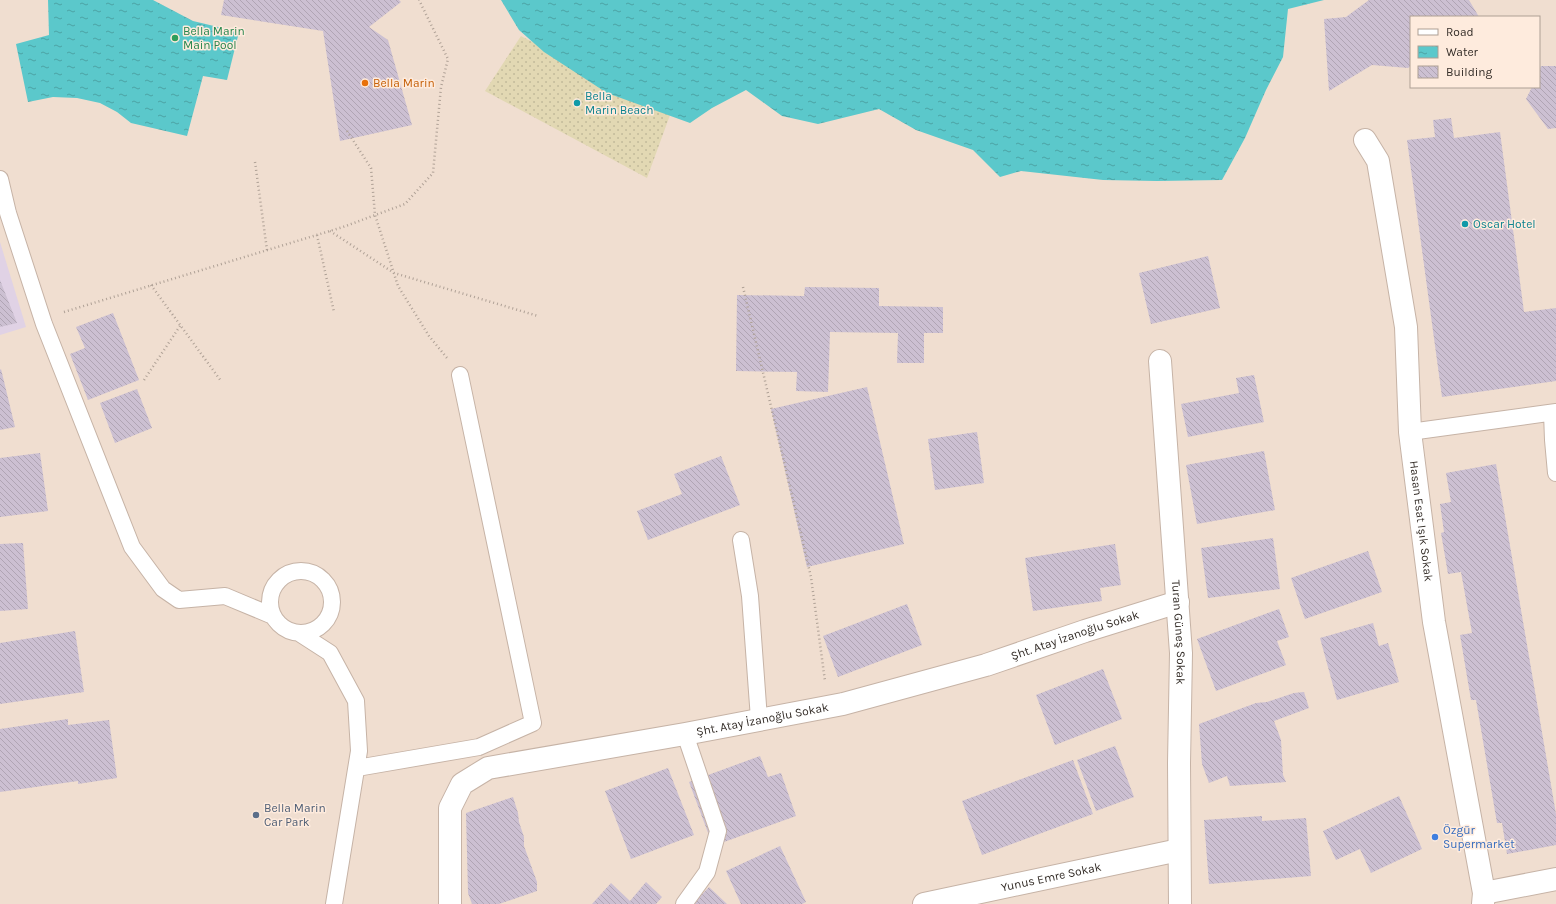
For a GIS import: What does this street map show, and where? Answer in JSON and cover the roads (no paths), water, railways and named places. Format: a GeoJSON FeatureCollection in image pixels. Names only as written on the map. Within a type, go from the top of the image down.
{"type":"FeatureCollection","features":[{"type":"Feature","properties":{"kind":"street","name":"Hasan Esat Işık Sokak"},"geometry":{"type":"LineString","coordinates":[[1365,140],[1378,161],[1406,327],[1410,432],[1434,622],[1483,898]]}},
{"type":"Feature","properties":{"kind":"street","name":"Turan Güneş Sokak"},"geometry":{"type":"LineString","coordinates":[[1160,361],[1181,653],[1179,850],[1180,904]]}},
{"type":"Feature","properties":{"kind":"street","name":"Şht. Atay İzanoğlu Sokak"},"geometry":{"type":"LineString","coordinates":[[450,904],[450,808],[462,784],[488,768],[685,734],[829,707],[986,665],[1085,630],[1178,602]]}},
{"type":"Feature","properties":{"kind":"street","name":"Yunus Emre Sokak"},"geometry":{"type":"LineString","coordinates":[[924,904],[1179,850]]}},
{"type":"Feature","properties":{"kind":"street"},"geometry":{"type":"LineString","coordinates":[[1483,898],[1556,879]]}},
{"type":"Feature","properties":{"kind":"lane"},"geometry":{"type":"LineString","coordinates":[[0,179],[8,213],[42,318],[132,547],[163,589],[179,600],[225,596],[273,616]]}},
{"type":"Feature","properties":{"kind":"lane"},"geometry":{"type":"LineString","coordinates":[[357,768],[479,747],[533,722],[460,375]]}},
{"type":"Feature","properties":{"kind":"lane"},"geometry":{"type":"LineString","coordinates":[[1410,432],[1554,413],[1556,473]]}},
{"type":"Feature","properties":{"kind":"lane"},"geometry":{"type":"LineString","coordinates":[[741,540],[750,596],[759,719]]}},
{"type":"Feature","properties":{"kind":"lane"},"geometry":{"type":"LineString","coordinates":[[300,571],[319,577],[326,584],[331,593],[333,603],[331,613],[326,622],[318,629],[309,633],[288,631],[279,625],[273,616],[271,596],[275,586],[290,573],[300,571]]}},
{"type":"Feature","properties":{"kind":"lane"},"geometry":{"type":"LineString","coordinates":[[299,633],[330,653],[356,701],[359,751],[334,904]]}},
{"type":"Feature","properties":{"kind":"lane"},"geometry":{"type":"LineString","coordinates":[[684,904],[707,872],[718,831],[685,734]]}},
{"type":"Feature","properties":{"kind":"water"},"geometry":{"type":"Polygon","coordinates":[[[48,0],[153,0],[193,21],[239,32],[227,80],[203,76],[187,136],[131,123],[117,112],[100,103],[77,98],[53,97],[28,102],[16,44],[49,35],[48,0]]]}},
{"type":"Feature","properties":{"kind":"water"},"geometry":{"type":"Polygon","coordinates":[[[501,0],[1324,0],[1288,9],[1283,57],[1266,90],[1245,138],[1222,180],[1157,181],[1103,180],[1021,171],[1000,177],[973,150],[916,130],[879,109],[818,124],[782,116],[746,90],[712,108],[690,123],[607,93],[544,52],[519,30],[501,0]]]}},
{"type":"Feature","properties":{"kind":"place","name":"Bella Marin Main Pool"},"geometry":{"type":"Point","coordinates":[175,38]}},
{"type":"Feature","properties":{"kind":"place","name":"Bella Marin"},"geometry":{"type":"Point","coordinates":[365,83]}},
{"type":"Feature","properties":{"kind":"place","name":"Bella Marin Beach"},"geometry":{"type":"Point","coordinates":[577,103]}},
{"type":"Feature","properties":{"kind":"place","name":"Oscar Hotel"},"geometry":{"type":"Point","coordinates":[1465,224]}},
{"type":"Feature","properties":{"kind":"place","name":"Bella Marin Car Park"},"geometry":{"type":"Point","coordinates":[256,815]}},
{"type":"Feature","properties":{"kind":"place","name":"Özgür Supermarket"},"geometry":{"type":"Point","coordinates":[1435,837]}}]}
